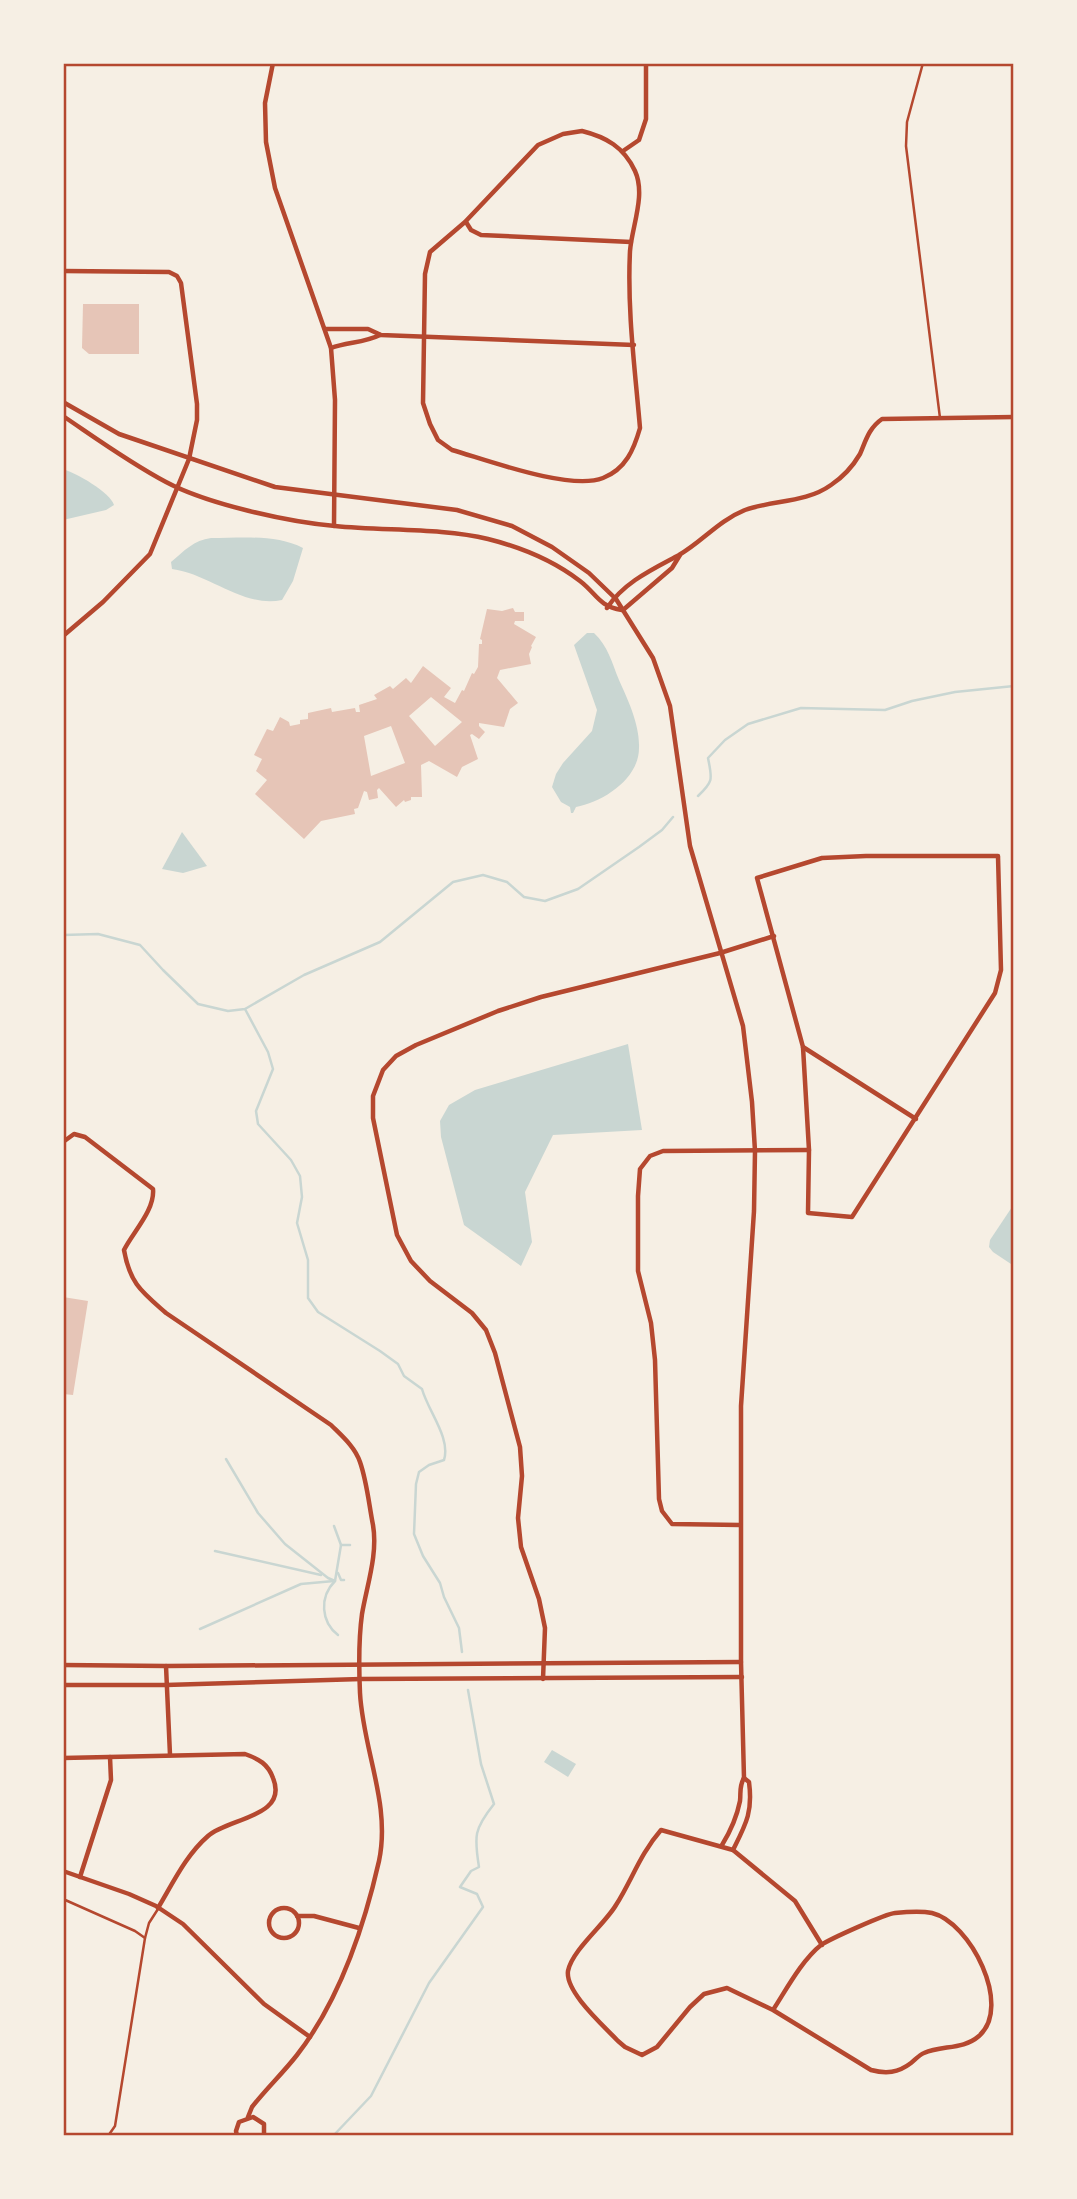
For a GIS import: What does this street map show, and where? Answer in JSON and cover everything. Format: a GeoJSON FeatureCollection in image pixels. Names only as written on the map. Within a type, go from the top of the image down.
{"type":"FeatureCollection","features":[{"type":"Feature","properties":{"kind":"street"},"geometry":{"type":"LineString","coordinates":[[273,63],[265,103],[265,142],[275,188],[331,348],[335,400],[334,526]]}},
{"type":"Feature","properties":{"kind":"street"},"geometry":{"type":"LineString","coordinates":[[623,151],[639,141],[646,119],[646,63]]}},
{"type":"Feature","properties":{"kind":"street"},"geometry":{"type":"LineString","coordinates":[[582,131],[604,137],[623,151],[636,173],[639,197],[631,242],[629,306],[640,428],[634,449],[624,464],[603,478],[566,481],[452,450],[439,440],[430,424],[423,402],[425,274],[430,252],[465,222],[538,145],[562,134],[582,131]]}},
{"type":"Feature","properties":{"kind":"street"},"geometry":{"type":"LineString","coordinates":[[465,222],[471,230],[481,235],[631,242]]}},
{"type":"Feature","properties":{"kind":"street"},"geometry":{"type":"LineString","coordinates":[[63,636],[103,602],[150,554],[189,459],[197,420],[181,284],[177,276],[169,272],[64,271]]}},
{"type":"Feature","properties":{"kind":"street"},"geometry":{"type":"LineString","coordinates":[[325,329],[368,329],[381,335],[634,345]]}},
{"type":"Feature","properties":{"kind":"street"},"geometry":{"type":"LineString","coordinates":[[331,348],[341,344],[367,342],[381,335]]}},
{"type":"Feature","properties":{"kind":"street"},"geometry":{"type":"LineString","coordinates":[[63,402],[118,434],[275,487],[457,510],[512,526],[552,547],[580,566],[614,597],[653,658],[670,706],[690,846],[743,1026],[755,1151],[754,1210],[741,1406],[744,1778],[740,1784],[740,1800],[735,1819],[722,1845]]}},
{"type":"Feature","properties":{"kind":"street"},"geometry":{"type":"LineString","coordinates":[[63,416],[132,462],[178,488],[294,521],[487,539],[521,550],[556,566],[581,582],[607,608],[623,610],[672,568],[680,554]]}},
{"type":"Feature","properties":{"kind":"street"},"geometry":{"type":"LineString","coordinates":[[607,608],[625,587],[680,554],[720,522],[747,510],[807,497],[829,486],[852,465],[874,425],[882,419],[1014,418]]}},
{"type":"Feature","properties":{"kind":"street"},"geometry":{"type":"LineString","coordinates":[[998,856],[1001,970],[995,993],[852,1217],[808,1213],[809,1150],[803,1047],[757,878],[822,858],[998,856]]}},
{"type":"Feature","properties":{"kind":"street"},"geometry":{"type":"LineString","coordinates":[[543,1679],[545,1628],[539,1599],[522,1547],[518,1518],[522,1476],[520,1447],[495,1353],[486,1330],[472,1313],[430,1280],[411,1261],[397,1235],[373,1118],[373,1096],[383,1070],[396,1056],[498,1011],[541,997],[720,953],[774,936]]}},
{"type":"Feature","properties":{"kind":"street"},"geometry":{"type":"LineString","coordinates":[[803,1047],[916,1119]]}},
{"type":"Feature","properties":{"kind":"street"},"geometry":{"type":"LineString","coordinates":[[63,1142],[74,1134],[85,1136],[153,1189],[154,1197],[149,1208],[124,1250],[128,1273],[145,1294],[166,1313],[331,1425],[360,1461],[374,1529],[362,1617],[361,1679],[362,1717],[378,1784],[382,1836],[379,1861],[338,1988],[325,2014],[296,2056],[259,2097],[248,2117],[237,2126],[237,2136]]}},
{"type":"Feature","properties":{"kind":"street"},"geometry":{"type":"LineString","coordinates":[[740,1525],[672,1524],[662,1511],[656,1453],[655,1360],[651,1323],[638,1271],[640,1169],[650,1156],[663,1151],[809,1150]]}},
{"type":"Feature","properties":{"kind":"street"},"geometry":{"type":"LineString","coordinates":[[63,1665],[741,1662]]}},
{"type":"Feature","properties":{"kind":"street"},"geometry":{"type":"LineString","coordinates":[[166,1666],[170,1755]]}},
{"type":"Feature","properties":{"kind":"street"},"geometry":{"type":"LineString","coordinates":[[63,1685],[361,1679],[742,1677]]}},
{"type":"Feature","properties":{"kind":"street"},"geometry":{"type":"LineString","coordinates":[[63,1758],[245,1754],[265,1763],[271,1772],[276,1792],[273,1801],[265,1809],[209,1834],[180,1870],[158,1908]]}},
{"type":"Feature","properties":{"kind":"street"},"geometry":{"type":"LineString","coordinates":[[80,1877],[111,1780],[110,1757]]}},
{"type":"Feature","properties":{"kind":"street"},"geometry":{"type":"LineString","coordinates":[[733,1850],[747,1823],[752,1804],[749,1782],[744,1778]]}},
{"type":"Feature","properties":{"kind":"street"},"geometry":{"type":"LineString","coordinates":[[773,2010],[821,1945],[893,1913],[932,1913],[957,1926],[985,1973],[991,1997],[990,2016],[981,2034],[967,2044],[923,2053],[907,2067],[887,2074],[871,2070],[773,2010],[727,1988],[704,1994],[657,2047],[642,2055],[625,2047],[572,1990],[568,1971],[579,1950],[616,1906],[646,1847],[660,1830],[733,1850],[795,1901],[821,1945]]}},
{"type":"Feature","properties":{"kind":"street"},"geometry":{"type":"LineString","coordinates":[[63,1871],[129,1894],[183,1924],[264,2004],[310,2037]]}},
{"type":"Feature","properties":{"kind":"street"},"geometry":{"type":"LineString","coordinates":[[297,1916],[297,1930],[290,1937],[276,1936],[270,1928],[270,1919],[276,1911],[285,1909],[297,1916],[314,1916],[359,1928]]}},
{"type":"Feature","properties":{"kind":"street"},"geometry":{"type":"LineString","coordinates":[[248,2117],[261,2121],[265,2129],[264,2136]]}},
{"type":"Feature","properties":{"kind":"lane"},"geometry":{"type":"LineString","coordinates":[[923,63],[907,122],[906,146],[940,418]]}},
{"type":"Feature","properties":{"kind":"lane"},"geometry":{"type":"LineString","coordinates":[[63,1899],[145,1938]]}},
{"type":"Feature","properties":{"kind":"lane"},"geometry":{"type":"LineString","coordinates":[[108,2136],[115,2126],[145,1938],[149,1923],[158,1908]]}},
{"type":"Feature","properties":{"kind":"shaded area"},"geometry":{"type":"Polygon","coordinates":[[[63,469],[100,489],[114,505],[106,510],[63,520],[63,469]]]}},
{"type":"Feature","properties":{"kind":"shaded area"},"geometry":{"type":"Polygon","coordinates":[[[211,538],[270,539],[303,548],[293,581],[282,600],[254,599],[200,577],[172,569],[171,562],[185,550],[199,541],[211,538]]]}},
{"type":"Feature","properties":{"kind":"shaded area"},"geometry":{"type":"Polygon","coordinates":[[[587,633],[594,633],[609,655],[633,713],[639,748],[633,770],[618,787],[597,800],[576,807],[571,813],[570,807],[561,802],[552,787],[563,763],[592,731],[597,710],[574,645],[587,633]]]}},
{"type":"Feature","properties":{"kind":"shaded area"},"geometry":{"type":"Polygon","coordinates":[[[182,832],[207,866],[183,873],[162,869],[182,832]]]}},
{"type":"Feature","properties":{"kind":"shaded area"},"geometry":{"type":"Polygon","coordinates":[[[628,1044],[642,1130],[553,1135],[525,1192],[532,1242],[521,1266],[464,1225],[441,1137],[440,1121],[449,1105],[475,1090],[628,1044]]]}},
{"type":"Feature","properties":{"kind":"shaded area"},"geometry":{"type":"Polygon","coordinates":[[[1014,1204],[1014,1266],[989,1247],[990,1240],[1014,1204]]]}},
{"type":"Feature","properties":{"kind":"shaded area"},"geometry":{"type":"Polygon","coordinates":[[[552,1750],[576,1764],[568,1777],[544,1762],[552,1750]]]}},
{"type":"Feature","properties":{"kind":"building"},"geometry":{"type":"Polygon","coordinates":[[[83,304],[139,304],[139,354],[89,354],[82,348],[83,304]]]}},
{"type":"Feature","properties":{"kind":"building"},"geometry":{"type":"Polygon","coordinates":[[[513,608],[515,612],[524,612],[524,621],[515,621],[514,624],[536,637],[529,654],[531,664],[500,670],[497,678],[518,703],[510,709],[504,727],[479,723],[485,732],[479,739],[470,735],[478,759],[462,767],[457,777],[429,761],[421,765],[422,797],[411,797],[411,800],[404,800],[396,807],[379,788],[378,798],[369,800],[367,792],[364,791],[358,808],[354,809],[355,814],[321,821],[304,839],[255,794],[267,780],[256,771],[262,759],[254,755],[267,729],[273,731],[280,717],[289,722],[290,726],[308,719],[308,713],[331,708],[332,712],[355,708],[356,712],[360,712],[359,705],[377,699],[374,695],[390,686],[393,689],[406,678],[411,683],[423,666],[451,688],[444,697],[455,703],[478,667],[479,644],[482,644],[480,639],[487,609],[502,611],[513,608]],[[431,697],[409,716],[435,746],[462,722],[431,697]],[[391,726],[364,736],[371,776],[405,763],[391,726]]]}},
{"type":"Feature","properties":{"kind":"building"},"geometry":{"type":"Polygon","coordinates":[[[63,1297],[88,1301],[73,1395],[63,1394],[63,1297]]]}},
{"type":"Feature","properties":{"kind":"waterway"},"geometry":{"type":"LineString","coordinates":[[698,796],[707,787],[710,779],[708,758],[725,740],[748,724],[801,708],[885,710],[955,692],[1014,686]]}},
{"type":"Feature","properties":{"kind":"waterway"},"geometry":{"type":"LineString","coordinates":[[63,935],[98,934],[140,945],[198,1004],[228,1011],[245,1009],[304,975],[380,942],[453,882],[483,875],[507,882],[524,897],[545,901],[578,889],[662,830],[673,817]]}},
{"type":"Feature","properties":{"kind":"waterway"},"geometry":{"type":"LineString","coordinates":[[245,1009],[268,1052],[273,1069],[256,1111],[258,1124],[291,1160],[300,1176],[302,1197],[297,1223],[308,1260],[308,1298],[318,1312],[398,1364],[404,1376],[422,1389],[442,1434],[444,1460],[419,1472],[414,1534],[423,1556],[440,1583],[459,1628],[462,1652]]}},
{"type":"Feature","properties":{"kind":"waterway"},"geometry":{"type":"LineString","coordinates":[[226,1459],[258,1513],[285,1544],[328,1578],[335,1581],[341,1545],[350,1545]]}},
{"type":"Feature","properties":{"kind":"waterway"},"geometry":{"type":"LineString","coordinates":[[334,1526],[341,1545]]}},
{"type":"Feature","properties":{"kind":"waterway"},"geometry":{"type":"LineString","coordinates":[[215,1551],[321,1575]]}},
{"type":"Feature","properties":{"kind":"waterway"},"geometry":{"type":"LineString","coordinates":[[338,1573],[341,1580],[344,1580]]}},
{"type":"Feature","properties":{"kind":"waterway"},"geometry":{"type":"LineString","coordinates":[[200,1629],[301,1584],[334,1581]]}},
{"type":"Feature","properties":{"kind":"waterway"},"geometry":{"type":"LineString","coordinates":[[335,1581],[326,1594],[324,1609],[328,1623],[338,1635]]}},
{"type":"Feature","properties":{"kind":"waterway"},"geometry":{"type":"LineString","coordinates":[[333,2136],[371,2096],[429,1983],[483,1907],[477,1894],[460,1887],[471,1871],[479,1867],[477,1833],[494,1804],[481,1764],[468,1690]]}}]}
